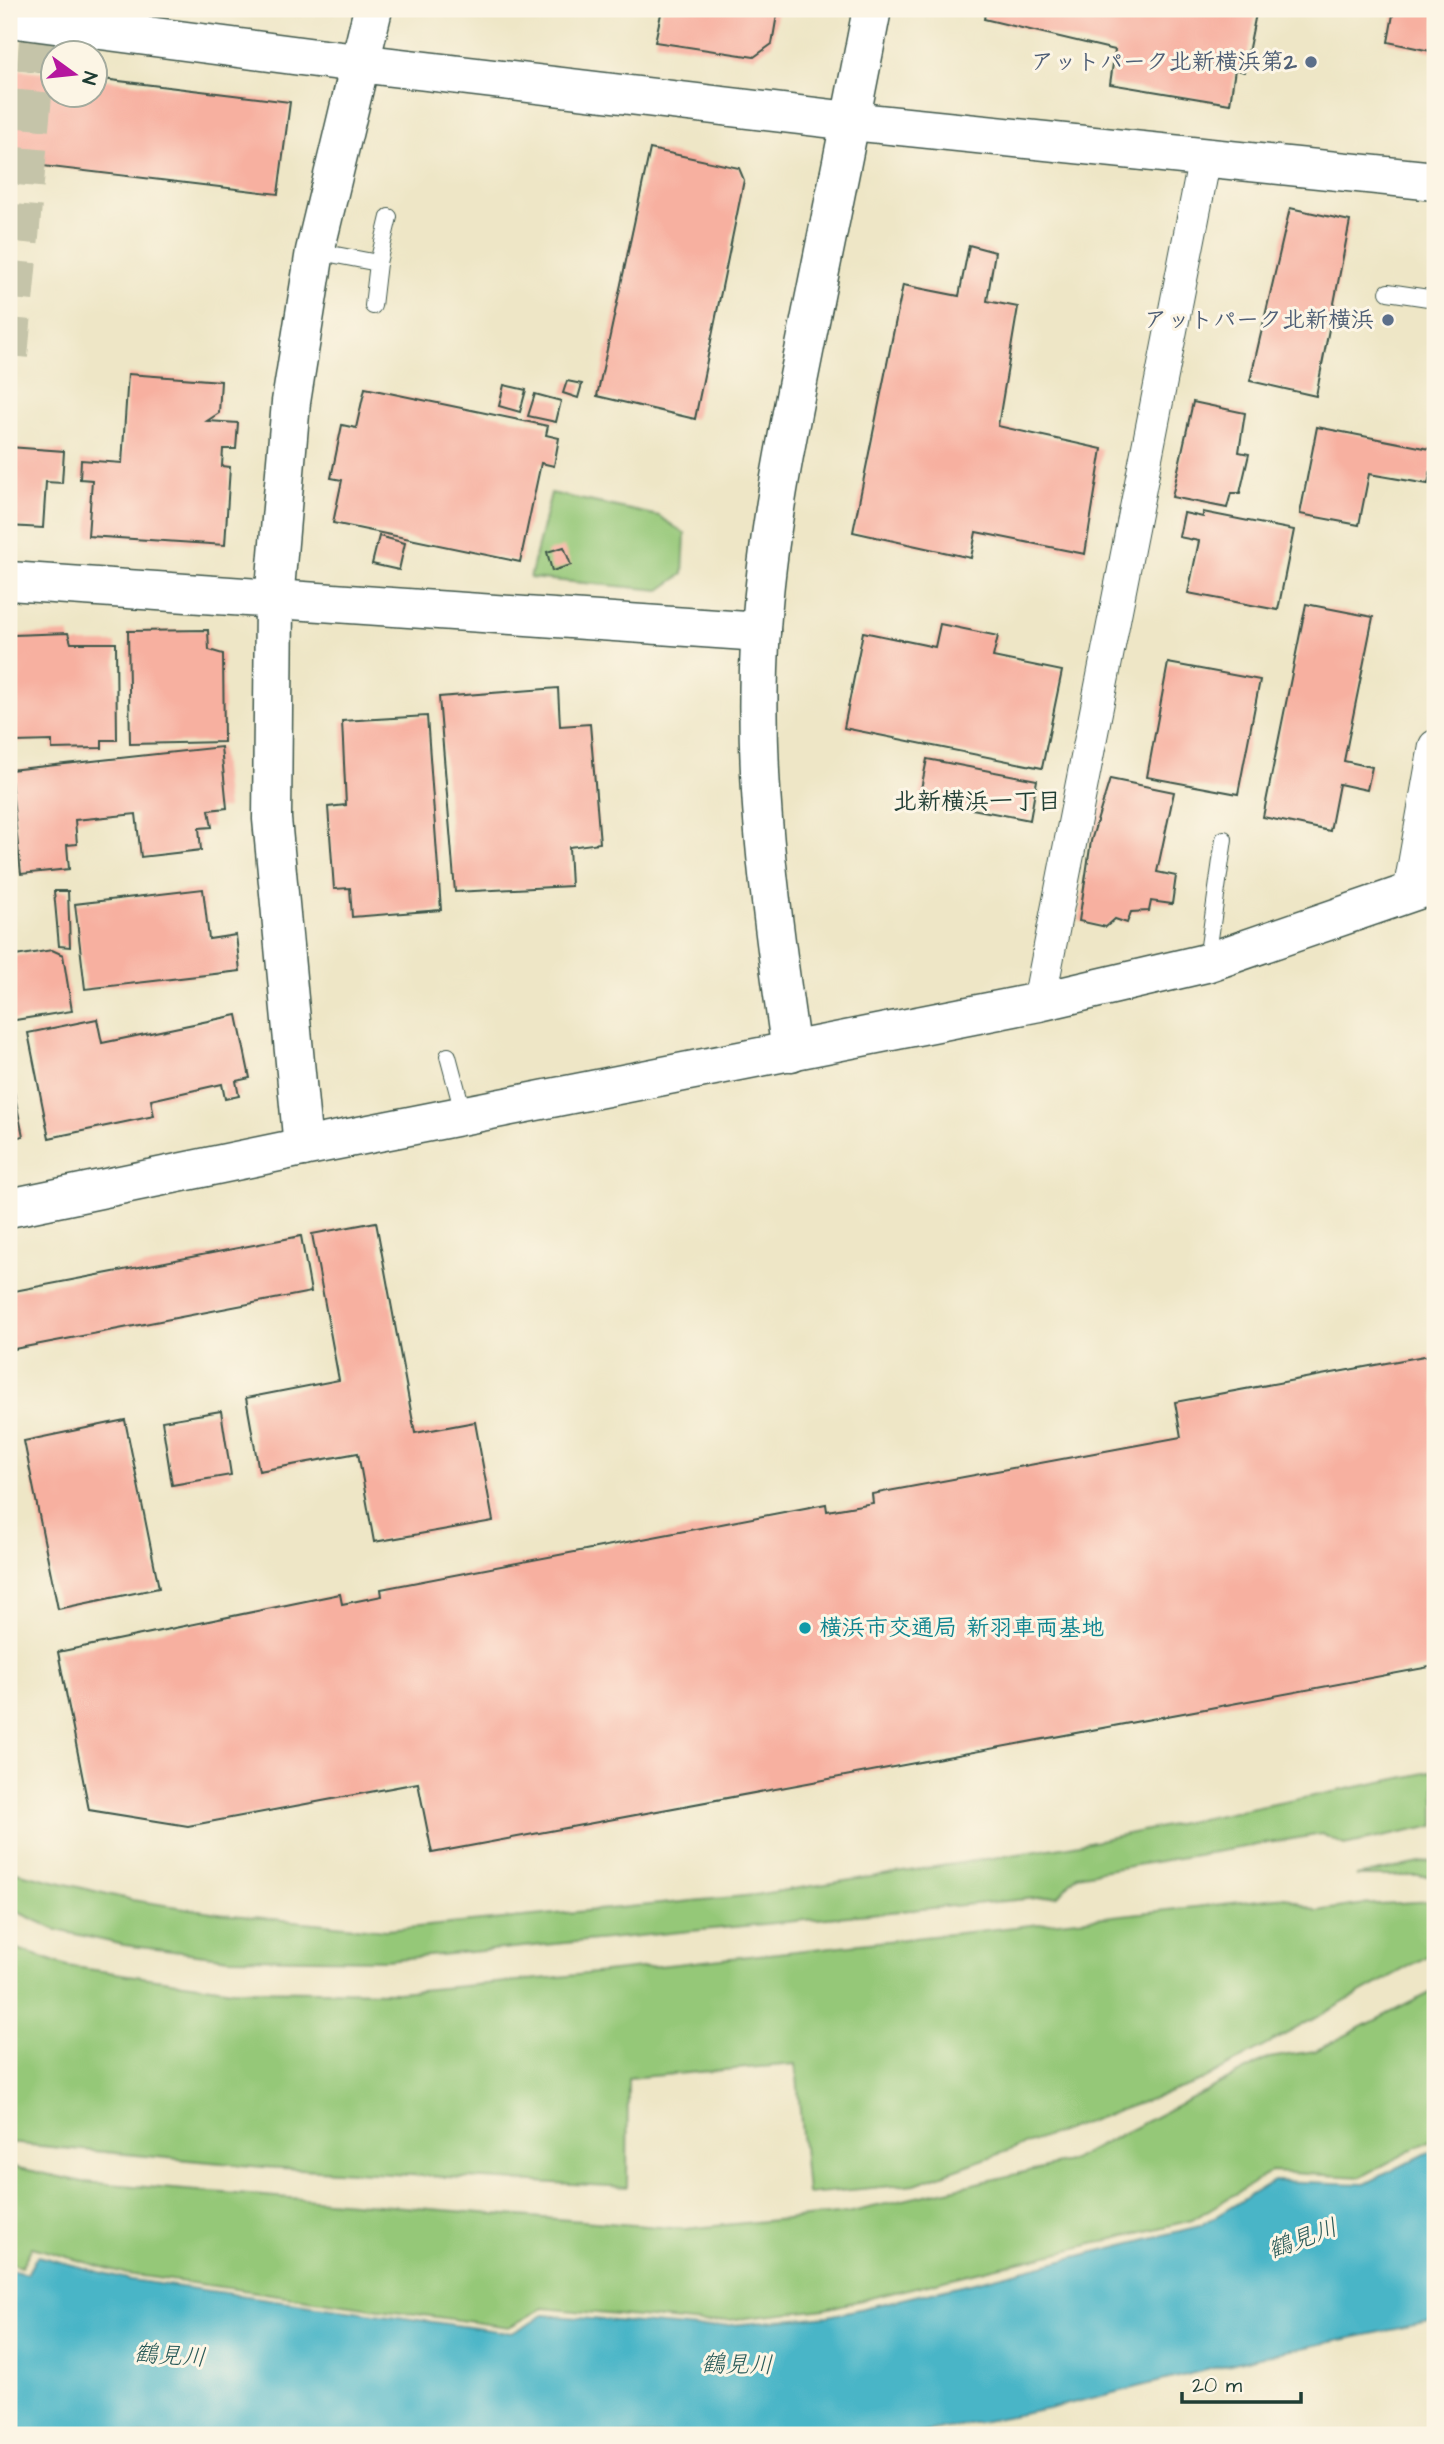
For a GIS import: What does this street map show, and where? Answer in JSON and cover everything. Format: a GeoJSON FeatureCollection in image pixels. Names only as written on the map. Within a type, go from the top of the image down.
{"type":"FeatureCollection","features":[{"type":"Feature","properties":{"kind":"street"},"geometry":{"type":"LineString","coordinates":[[303,1147],[272,819],[274,601],[291,402],[315,251],[373,9]]}},
{"type":"Feature","properties":{"kind":"street"},"geometry":{"type":"LineString","coordinates":[[791,1052],[772,918],[763,820],[759,722],[761,632],[778,482],[872,9]]}},
{"type":"Feature","properties":{"kind":"street"},"geometry":{"type":"LineString","coordinates":[[9,18],[850,121],[1435,181]]}},
{"type":"Feature","properties":{"kind":"street"},"geometry":{"type":"LineString","coordinates":[[1039,1002],[1205,157]]}},
{"type":"Feature","properties":{"kind":"street"},"geometry":{"type":"LineString","coordinates":[[9,581],[761,632]]}},
{"type":"Feature","properties":{"kind":"street"},"geometry":{"type":"LineString","coordinates":[[9,1208],[303,1147],[1039,1002],[1206,962],[1422,889],[1435,746]]}},
{"type":"Feature","properties":{"kind":"lane"},"geometry":{"type":"LineString","coordinates":[[373,306],[378,263],[389,217]]}},
{"type":"Feature","properties":{"kind":"lane"},"geometry":{"type":"LineString","coordinates":[[315,251],[378,263]]}},
{"type":"Feature","properties":{"kind":"lane"},"geometry":{"type":"LineString","coordinates":[[1388,292],[1435,299]]}},
{"type":"Feature","properties":{"kind":"lane"},"geometry":{"type":"LineString","coordinates":[[1206,962],[1224,839]]}},
{"type":"Feature","properties":{"kind":"lane"},"geometry":{"type":"LineString","coordinates":[[447,1056],[464,1116]]}},
{"type":"Feature","properties":{"kind":"green space"},"geometry":{"type":"Polygon","coordinates":[[[551,493],[659,516],[685,534],[683,574],[660,590],[530,578],[551,493]]]}},
{"type":"Feature","properties":{"kind":"green space"},"geometry":{"type":"Polygon","coordinates":[[[1435,1771],[1435,1826],[1344,1845],[1322,1834],[1077,1875],[1058,1896],[386,1960],[229,1958],[124,1945],[57,1930],[9,1908],[9,1868],[16,1872],[132,1900],[232,1915],[386,1930],[755,1895],[1069,1846],[1435,1771]]]}},
{"type":"Feature","properties":{"kind":"green space"},"geometry":{"type":"Polygon","coordinates":[[[1435,1860],[1435,1876],[1356,1876],[1435,1860]]]}},
{"type":"Feature","properties":{"kind":"green space"},"geometry":{"type":"Polygon","coordinates":[[[1286,1897],[1317,1911],[1358,1905],[1435,1901],[1435,1952],[1201,2081],[915,2184],[807,2194],[796,2064],[628,2078],[627,2187],[263,2167],[9,2143],[9,1946],[67,1966],[232,1990],[398,1992],[550,1978],[1286,1897]]]}},
{"type":"Feature","properties":{"kind":"green space"},"geometry":{"type":"Polygon","coordinates":[[[1435,1990],[1435,2138],[1361,2177],[1271,2172],[1192,2220],[825,2309],[703,2323],[543,2308],[509,2327],[127,2274],[32,2247],[21,2267],[9,2263],[9,2166],[83,2182],[685,2229],[847,2213],[1068,2162],[1269,2058],[1315,2051],[1435,1990]]]}},
{"type":"Feature","properties":{"kind":"water","name":"鶴見川"},"geometry":{"type":"Polygon","coordinates":[[[1435,2149],[1435,2321],[1267,2355],[1048,2409],[911,2435],[9,2435],[9,2270],[27,2274],[37,2256],[131,2280],[512,2333],[544,2315],[698,2328],[829,2316],[962,2285],[1200,2226],[1274,2181],[1365,2184],[1435,2149]]]}},
{"type":"Feature","properties":{"kind":"building"},"geometry":{"type":"Polygon","coordinates":[[[662,9],[778,9],[772,44],[754,57],[655,42],[662,9]]]}},
{"type":"Feature","properties":{"kind":"building"},"geometry":{"type":"Polygon","coordinates":[[[986,9],[1257,9],[1244,72],[1235,69],[1230,104],[1110,84],[1115,50],[984,19],[986,9]]]}},
{"type":"Feature","properties":{"kind":"building"},"geometry":{"type":"Polygon","coordinates":[[[1394,9],[1435,9],[1435,52],[1388,42],[1394,9]]]}},
{"type":"Feature","properties":{"kind":"building"},"geometry":{"type":"Polygon","coordinates":[[[9,68],[38,71],[38,108],[108,108],[108,80],[290,102],[278,194],[18,163],[15,185],[9,185],[9,68]]]}},
{"type":"Feature","properties":{"kind":"building"},"geometry":{"type":"Polygon","coordinates":[[[650,149],[739,168],[744,180],[695,419],[597,396],[650,149]]]}},
{"type":"Feature","properties":{"kind":"building"},"geometry":{"type":"Polygon","coordinates":[[[1290,208],[1350,221],[1316,396],[1250,381],[1290,208]]]}},
{"type":"Feature","properties":{"kind":"building"},"geometry":{"type":"Polygon","coordinates":[[[969,245],[995,252],[987,301],[1018,307],[998,426],[1102,449],[1085,554],[976,532],[971,558],[853,532],[903,285],[959,296],[969,245]]]}},
{"type":"Feature","properties":{"kind":"building"},"geometry":{"type":"Polygon","coordinates":[[[128,374],[221,381],[219,413],[207,421],[238,423],[236,449],[223,449],[222,466],[230,467],[225,545],[88,536],[92,480],[80,479],[81,460],[122,463],[128,374]]]}},
{"type":"Feature","properties":{"kind":"building"},"geometry":{"type":"Polygon","coordinates":[[[567,381],[582,384],[578,398],[563,393],[567,381]]]}},
{"type":"Feature","properties":{"kind":"building"},"geometry":{"type":"Polygon","coordinates":[[[504,385],[526,390],[520,412],[499,406],[504,385]]]}},
{"type":"Feature","properties":{"kind":"building"},"geometry":{"type":"Polygon","coordinates":[[[365,388],[548,426],[546,435],[559,438],[554,466],[541,463],[520,562],[333,523],[342,480],[331,478],[342,425],[356,428],[365,388]]]}},
{"type":"Feature","properties":{"kind":"building"},"geometry":{"type":"Polygon","coordinates":[[[535,394],[561,401],[556,422],[528,416],[535,394]]]}},
{"type":"Feature","properties":{"kind":"building"},"geometry":{"type":"Polygon","coordinates":[[[1193,402],[1245,413],[1239,452],[1249,454],[1240,493],[1231,493],[1227,508],[1172,497],[1193,402]]]}},
{"type":"Feature","properties":{"kind":"building"},"geometry":{"type":"Polygon","coordinates":[[[1317,427],[1435,450],[1428,484],[1369,474],[1359,525],[1300,514],[1317,427]]]}},
{"type":"Feature","properties":{"kind":"building"},"geometry":{"type":"Polygon","coordinates":[[[9,447],[64,451],[62,483],[46,482],[43,528],[9,526],[9,447]]]}},
{"type":"Feature","properties":{"kind":"building"},"geometry":{"type":"Polygon","coordinates":[[[1203,512],[1294,530],[1278,610],[1188,593],[1199,541],[1179,537],[1184,513],[1203,517],[1203,512]]]}},
{"type":"Feature","properties":{"kind":"building"},"geometry":{"type":"Polygon","coordinates":[[[379,536],[405,543],[399,570],[372,564],[379,536]]]}},
{"type":"Feature","properties":{"kind":"building"},"geometry":{"type":"Polygon","coordinates":[[[564,547],[571,565],[552,571],[547,552],[564,547]]]}},
{"type":"Feature","properties":{"kind":"building"},"geometry":{"type":"Polygon","coordinates":[[[1306,604],[1373,617],[1344,761],[1372,767],[1367,790],[1339,784],[1330,831],[1263,817],[1306,604]]]}},
{"type":"Feature","properties":{"kind":"building"},"geometry":{"type":"Polygon","coordinates":[[[940,624],[998,636],[993,657],[1062,671],[1042,768],[844,728],[863,632],[935,647],[940,624]]]}},
{"type":"Feature","properties":{"kind":"building"},"geometry":{"type":"Polygon","coordinates":[[[208,630],[209,650],[223,654],[224,742],[130,744],[128,631],[208,630]]]}},
{"type":"Feature","properties":{"kind":"building"},"geometry":{"type":"Polygon","coordinates":[[[68,633],[71,643],[116,643],[117,740],[102,740],[102,748],[52,749],[52,741],[14,742],[13,635],[68,633]]]}},
{"type":"Feature","properties":{"kind":"building"},"geometry":{"type":"Polygon","coordinates":[[[1168,663],[1260,680],[1238,794],[1147,777],[1168,663]]]}},
{"type":"Feature","properties":{"kind":"building"},"geometry":{"type":"Polygon","coordinates":[[[558,688],[560,726],[590,724],[600,843],[569,847],[571,886],[455,892],[439,697],[558,688]]]}},
{"type":"Feature","properties":{"kind":"building"},"geometry":{"type":"Polygon","coordinates":[[[427,716],[441,910],[352,917],[350,888],[334,889],[328,807],[346,805],[342,721],[427,716]]]}},
{"type":"Feature","properties":{"kind":"building"},"geometry":{"type":"Polygon","coordinates":[[[221,747],[227,808],[209,810],[212,827],[199,828],[201,850],[141,857],[136,814],[75,820],[77,844],[67,845],[69,869],[21,874],[10,770],[221,747]]]}},
{"type":"Feature","properties":{"kind":"building"},"geometry":{"type":"Polygon","coordinates":[[[927,759],[1037,780],[1030,820],[919,799],[927,759]]]}},
{"type":"Feature","properties":{"kind":"building"},"geometry":{"type":"Polygon","coordinates":[[[1110,779],[1174,792],[1157,872],[1176,876],[1172,904],[1151,901],[1149,911],[1131,912],[1127,923],[1115,919],[1106,927],[1079,921],[1091,841],[1110,779]]]}},
{"type":"Feature","properties":{"kind":"building"},"geometry":{"type":"Polygon","coordinates":[[[203,889],[209,939],[236,935],[240,971],[85,989],[75,904],[203,889]]]}},
{"type":"Feature","properties":{"kind":"building"},"geometry":{"type":"Polygon","coordinates":[[[54,891],[68,891],[70,947],[59,946],[54,891]]]}},
{"type":"Feature","properties":{"kind":"building"},"geometry":{"type":"Polygon","coordinates":[[[52,950],[63,955],[72,1011],[9,1021],[9,957],[52,950]]]}},
{"type":"Feature","properties":{"kind":"building"},"geometry":{"type":"Polygon","coordinates":[[[237,1015],[250,1078],[236,1081],[239,1096],[225,1099],[222,1084],[151,1100],[154,1116],[49,1138],[28,1033],[97,1019],[102,1043],[237,1015]]]}},
{"type":"Feature","properties":{"kind":"building"},"geometry":{"type":"Polygon","coordinates":[[[9,1067],[23,1136],[9,1139],[9,1067]]]}},
{"type":"Feature","properties":{"kind":"building"},"geometry":{"type":"Polygon","coordinates":[[[376,1222],[415,1433],[475,1422],[493,1521],[374,1542],[358,1453],[259,1471],[246,1398],[339,1380],[312,1234],[376,1222]]]}},
{"type":"Feature","properties":{"kind":"building"},"geometry":{"type":"Polygon","coordinates":[[[301,1236],[311,1292],[9,1350],[9,1292],[301,1236]]]}},
{"type":"Feature","properties":{"kind":"building","name":"横浜市交通局 新羽車両基地"},"geometry":{"type":"Polygon","coordinates":[[[1435,1354],[1435,1666],[432,1853],[418,1783],[188,1826],[89,1810],[58,1652],[340,1594],[342,1604],[382,1596],[381,1589],[826,1504],[827,1511],[873,1503],[872,1494],[1181,1437],[1175,1402],[1435,1354]]]}},
{"type":"Feature","properties":{"kind":"building"},"geometry":{"type":"Polygon","coordinates":[[[221,1411],[231,1475],[172,1485],[162,1421],[221,1411]]]}},
{"type":"Feature","properties":{"kind":"building"},"geometry":{"type":"Polygon","coordinates":[[[125,1420],[159,1588],[58,1609],[24,1441],[125,1420]]]}},
{"type":"Feature","properties":{"kind":"tunnel"},"geometry":{"type":"LineString","coordinates":[[9,356],[41,9]]}},
{"type":"Feature","properties":{"kind":"place","name":"アットパーク北新横浜第2"},"geometry":{"type":"Point","coordinates":[1311,62]}},
{"type":"Feature","properties":{"kind":"place","name":"アットパーク北新横浜"},"geometry":{"type":"Point","coordinates":[1388,320]}},
{"type":"Feature","properties":{"kind":"place","name":"横浜市交通局 新羽車両基地"},"geometry":{"type":"Point","coordinates":[805,1628]}},
{"type":"Feature","properties":{"kind":"district","name":"北新横浜一丁目"},"geometry":{"type":"Point","coordinates":[977,802]}}]}
